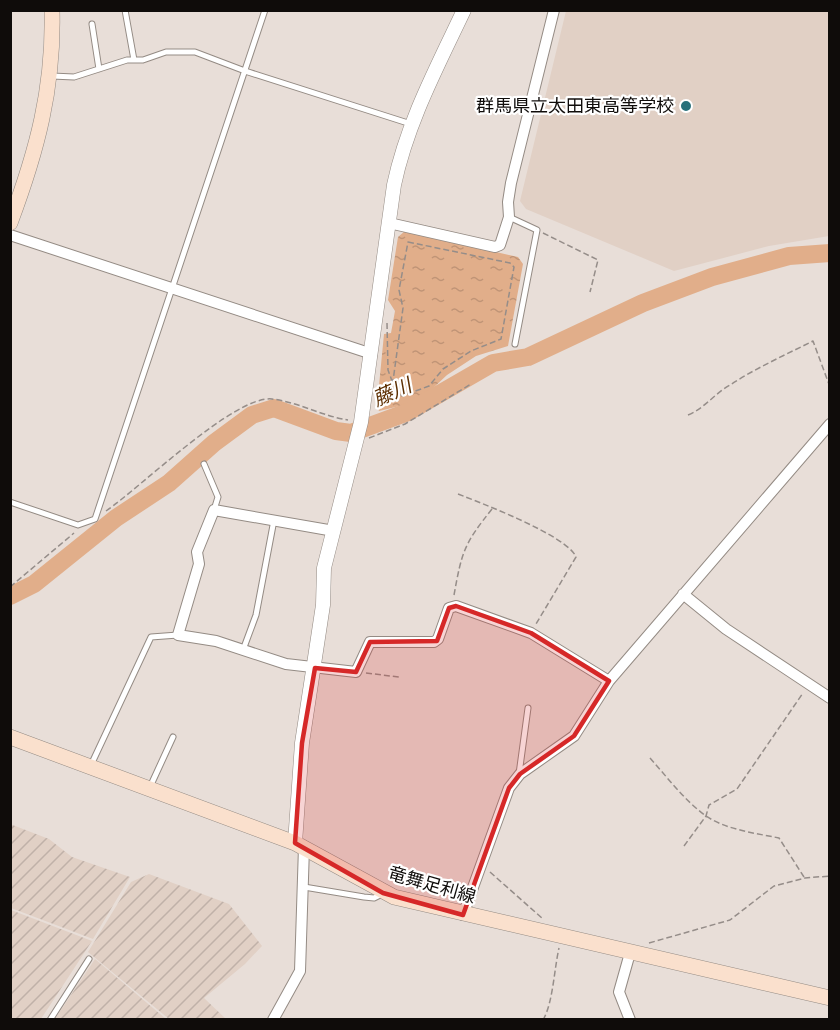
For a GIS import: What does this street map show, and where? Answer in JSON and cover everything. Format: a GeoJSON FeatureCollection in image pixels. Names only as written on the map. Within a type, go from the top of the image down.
{"type":"FeatureCollection","features":[{"type":"Feature","properties":{"kind":"main road"},"geometry":{"type":"LineString","coordinates":[[10,223],[36,147],[51,76],[52,10]]}},
{"type":"Feature","properties":{"kind":"main road","name":"竜舞足利線"},"geometry":{"type":"LineString","coordinates":[[10,737],[300,845],[383,893],[464,915],[830,998]]}},
{"type":"Feature","properties":{"kind":"street"},"geometry":{"type":"LineString","coordinates":[[273,1020],[300,971],[304,887],[300,845],[302,744],[323,605],[324,568],[361,423],[400,157],[412,124],[464,10]]}},
{"type":"Feature","properties":{"kind":"street"},"geometry":{"type":"LineString","coordinates":[[389,223],[495,247],[500,245],[509,217],[508,202],[512,183],[554,10]]}},
{"type":"Feature","properties":{"kind":"street"},"geometry":{"type":"LineString","coordinates":[[10,235],[372,354]]}},
{"type":"Feature","properties":{"kind":"street"},"geometry":{"type":"LineString","coordinates":[[464,915],[503,798],[519,775],[574,736],[609,681],[830,424]]}},
{"type":"Feature","properties":{"kind":"street"},"geometry":{"type":"LineString","coordinates":[[334,531],[214,510],[197,552],[199,564],[178,635],[216,641],[286,664],[356,672],[370,642],[428,643],[438,639],[449,608],[452,606],[531,633],[609,681]]}},
{"type":"Feature","properties":{"kind":"street"},"geometry":{"type":"LineString","coordinates":[[683,594],[726,629],[830,698]]}},
{"type":"Feature","properties":{"kind":"street"},"geometry":{"type":"LineString","coordinates":[[630,953],[619,993],[630,1020]]}},
{"type":"Feature","properties":{"kind":"lane"},"geometry":{"type":"LineString","coordinates":[[125,10],[134,60]]}},
{"type":"Feature","properties":{"kind":"lane"},"geometry":{"type":"LineString","coordinates":[[10,502],[78,525],[95,519],[265,10]]}},
{"type":"Feature","properties":{"kind":"lane"},"geometry":{"type":"LineString","coordinates":[[92,24],[99,69]]}},
{"type":"Feature","properties":{"kind":"lane"},"geometry":{"type":"LineString","coordinates":[[51,76],[74,77],[166,52],[195,52],[245,71],[412,124]]}},
{"type":"Feature","properties":{"kind":"lane"},"geometry":{"type":"LineString","coordinates":[[509,217],[537,230],[515,344]]}},
{"type":"Feature","properties":{"kind":"lane"},"geometry":{"type":"LineString","coordinates":[[204,464],[218,497],[214,510]]}},
{"type":"Feature","properties":{"kind":"lane"},"geometry":{"type":"LineString","coordinates":[[243,650],[256,615],[274,520]]}},
{"type":"Feature","properties":{"kind":"lane"},"geometry":{"type":"LineString","coordinates":[[91,766],[150,637],[178,635]]}},
{"type":"Feature","properties":{"kind":"lane"},"geometry":{"type":"LineString","coordinates":[[519,775],[517,770],[528,708]]}},
{"type":"Feature","properties":{"kind":"lane"},"geometry":{"type":"LineString","coordinates":[[150,788],[173,737]]}},
{"type":"Feature","properties":{"kind":"lane"},"geometry":{"type":"LineString","coordinates":[[304,887],[374,898],[383,893]]}},
{"type":"Feature","properties":{"kind":"lane"},"geometry":{"type":"LineString","coordinates":[[50,1020],[89,959]]}},
{"type":"Feature","properties":{"kind":"path"},"geometry":{"type":"LineString","coordinates":[[537,230],[598,260],[590,292]]}},
{"type":"Feature","properties":{"kind":"path"},"geometry":{"type":"LineString","coordinates":[[388,314],[388,370],[393,381],[393,389],[406,396],[429,386],[443,369],[471,351],[501,339],[513,264],[414,242],[406,243],[399,290],[404,308],[393,381]]}},
{"type":"Feature","properties":{"kind":"path"},"geometry":{"type":"LineString","coordinates":[[688,415],[701,410],[721,390],[746,374],[813,341],[830,387]]}},
{"type":"Feature","properties":{"kind":"path"},"geometry":{"type":"LineString","coordinates":[[357,441],[405,424],[471,384]]}},
{"type":"Feature","properties":{"kind":"path"},"geometry":{"type":"LineString","coordinates":[[95,519],[132,494],[216,422],[255,400],[274,399],[332,418],[361,423]]}},
{"type":"Feature","properties":{"kind":"path"},"geometry":{"type":"LineString","coordinates":[[458,494],[493,508],[574,551],[576,558],[531,633]]}},
{"type":"Feature","properties":{"kind":"path"},"geometry":{"type":"LineString","coordinates":[[452,606],[464,548],[468,539],[493,508]]}},
{"type":"Feature","properties":{"kind":"path"},"geometry":{"type":"LineString","coordinates":[[10,587],[74,534],[78,525]]}},
{"type":"Feature","properties":{"kind":"path"},"geometry":{"type":"LineString","coordinates":[[356,672],[399,677]]}},
{"type":"Feature","properties":{"kind":"path"},"geometry":{"type":"LineString","coordinates":[[684,846],[706,816],[709,805],[737,789],[808,685]]}},
{"type":"Feature","properties":{"kind":"path"},"geometry":{"type":"LineString","coordinates":[[650,758],[676,788],[706,816],[734,829],[779,838],[805,878]]}},
{"type":"Feature","properties":{"kind":"path"},"geometry":{"type":"LineString","coordinates":[[481,869],[491,872],[545,921],[556,935],[550,1008],[543,1020]]}},
{"type":"Feature","properties":{"kind":"path"},"geometry":{"type":"LineString","coordinates":[[648,944],[730,920],[774,886],[805,878],[830,876]]}},
{"type":"Feature","properties":{"kind":"highlighted area"},"geometry":{"type":"Polygon","coordinates":[[[456,606],[531,633],[609,681],[574,736],[520,774],[509,788],[463,915],[383,893],[295,843],[302,743],[315,668],[356,672],[370,642],[437,641],[449,608],[456,606]]]}},
{"type":"Feature","properties":{"kind":"shaded area","name":"群馬県立太田東高等学校"},"geometry":{"type":"Polygon","coordinates":[[[566,11],[829,11],[829,236],[769,246],[674,271],[526,209],[520,201],[566,11]]]}},
{"type":"Feature","properties":{"kind":"shaded area"},"geometry":{"type":"Polygon","coordinates":[[[10,824],[49,839],[72,857],[130,877],[93,939],[11,908],[10,824]]]}},
{"type":"Feature","properties":{"kind":"shaded area"},"geometry":{"type":"Polygon","coordinates":[[[149,874],[229,904],[262,946],[245,964],[204,998],[226,1019],[169,1019],[88,952],[131,882],[149,874]]]}},
{"type":"Feature","properties":{"kind":"shaded area"},"geometry":{"type":"Polygon","coordinates":[[[11,910],[92,941],[41,1019],[11,1019],[11,910]]]}},
{"type":"Feature","properties":{"kind":"shaded area"},"geometry":{"type":"Polygon","coordinates":[[[95,959],[166,1019],[55,1019],[95,959]]]}},
{"type":"Feature","properties":{"kind":"water"},"geometry":{"type":"Polygon","coordinates":[[[405,231],[518,257],[523,264],[508,346],[476,356],[447,375],[431,390],[404,405],[379,411],[377,406],[384,334],[391,333],[395,311],[388,300],[398,237],[405,231]]]}},
{"type":"Feature","properties":{"kind":"waterway","name":"藤川"},"geometry":{"type":"LineString","coordinates":[[10,596],[34,584],[116,518],[169,483],[214,443],[252,415],[274,408],[336,431],[351,433],[408,412],[493,363],[528,357],[643,303],[712,277],[789,256],[830,253]]}},
{"type":"Feature","properties":{"kind":"waterway"},"geometry":{"type":"LineString","coordinates":[[416,396],[418,406]]}},
{"type":"Feature","properties":{"kind":"waterway","name":"藤川"},"geometry":{"type":"LineString","coordinates":[[378,425],[379,418]]}},
{"type":"Feature","properties":{"kind":"place","name":"群馬県立太田東高等学校"},"geometry":{"type":"Point","coordinates":[686,106]}}]}
